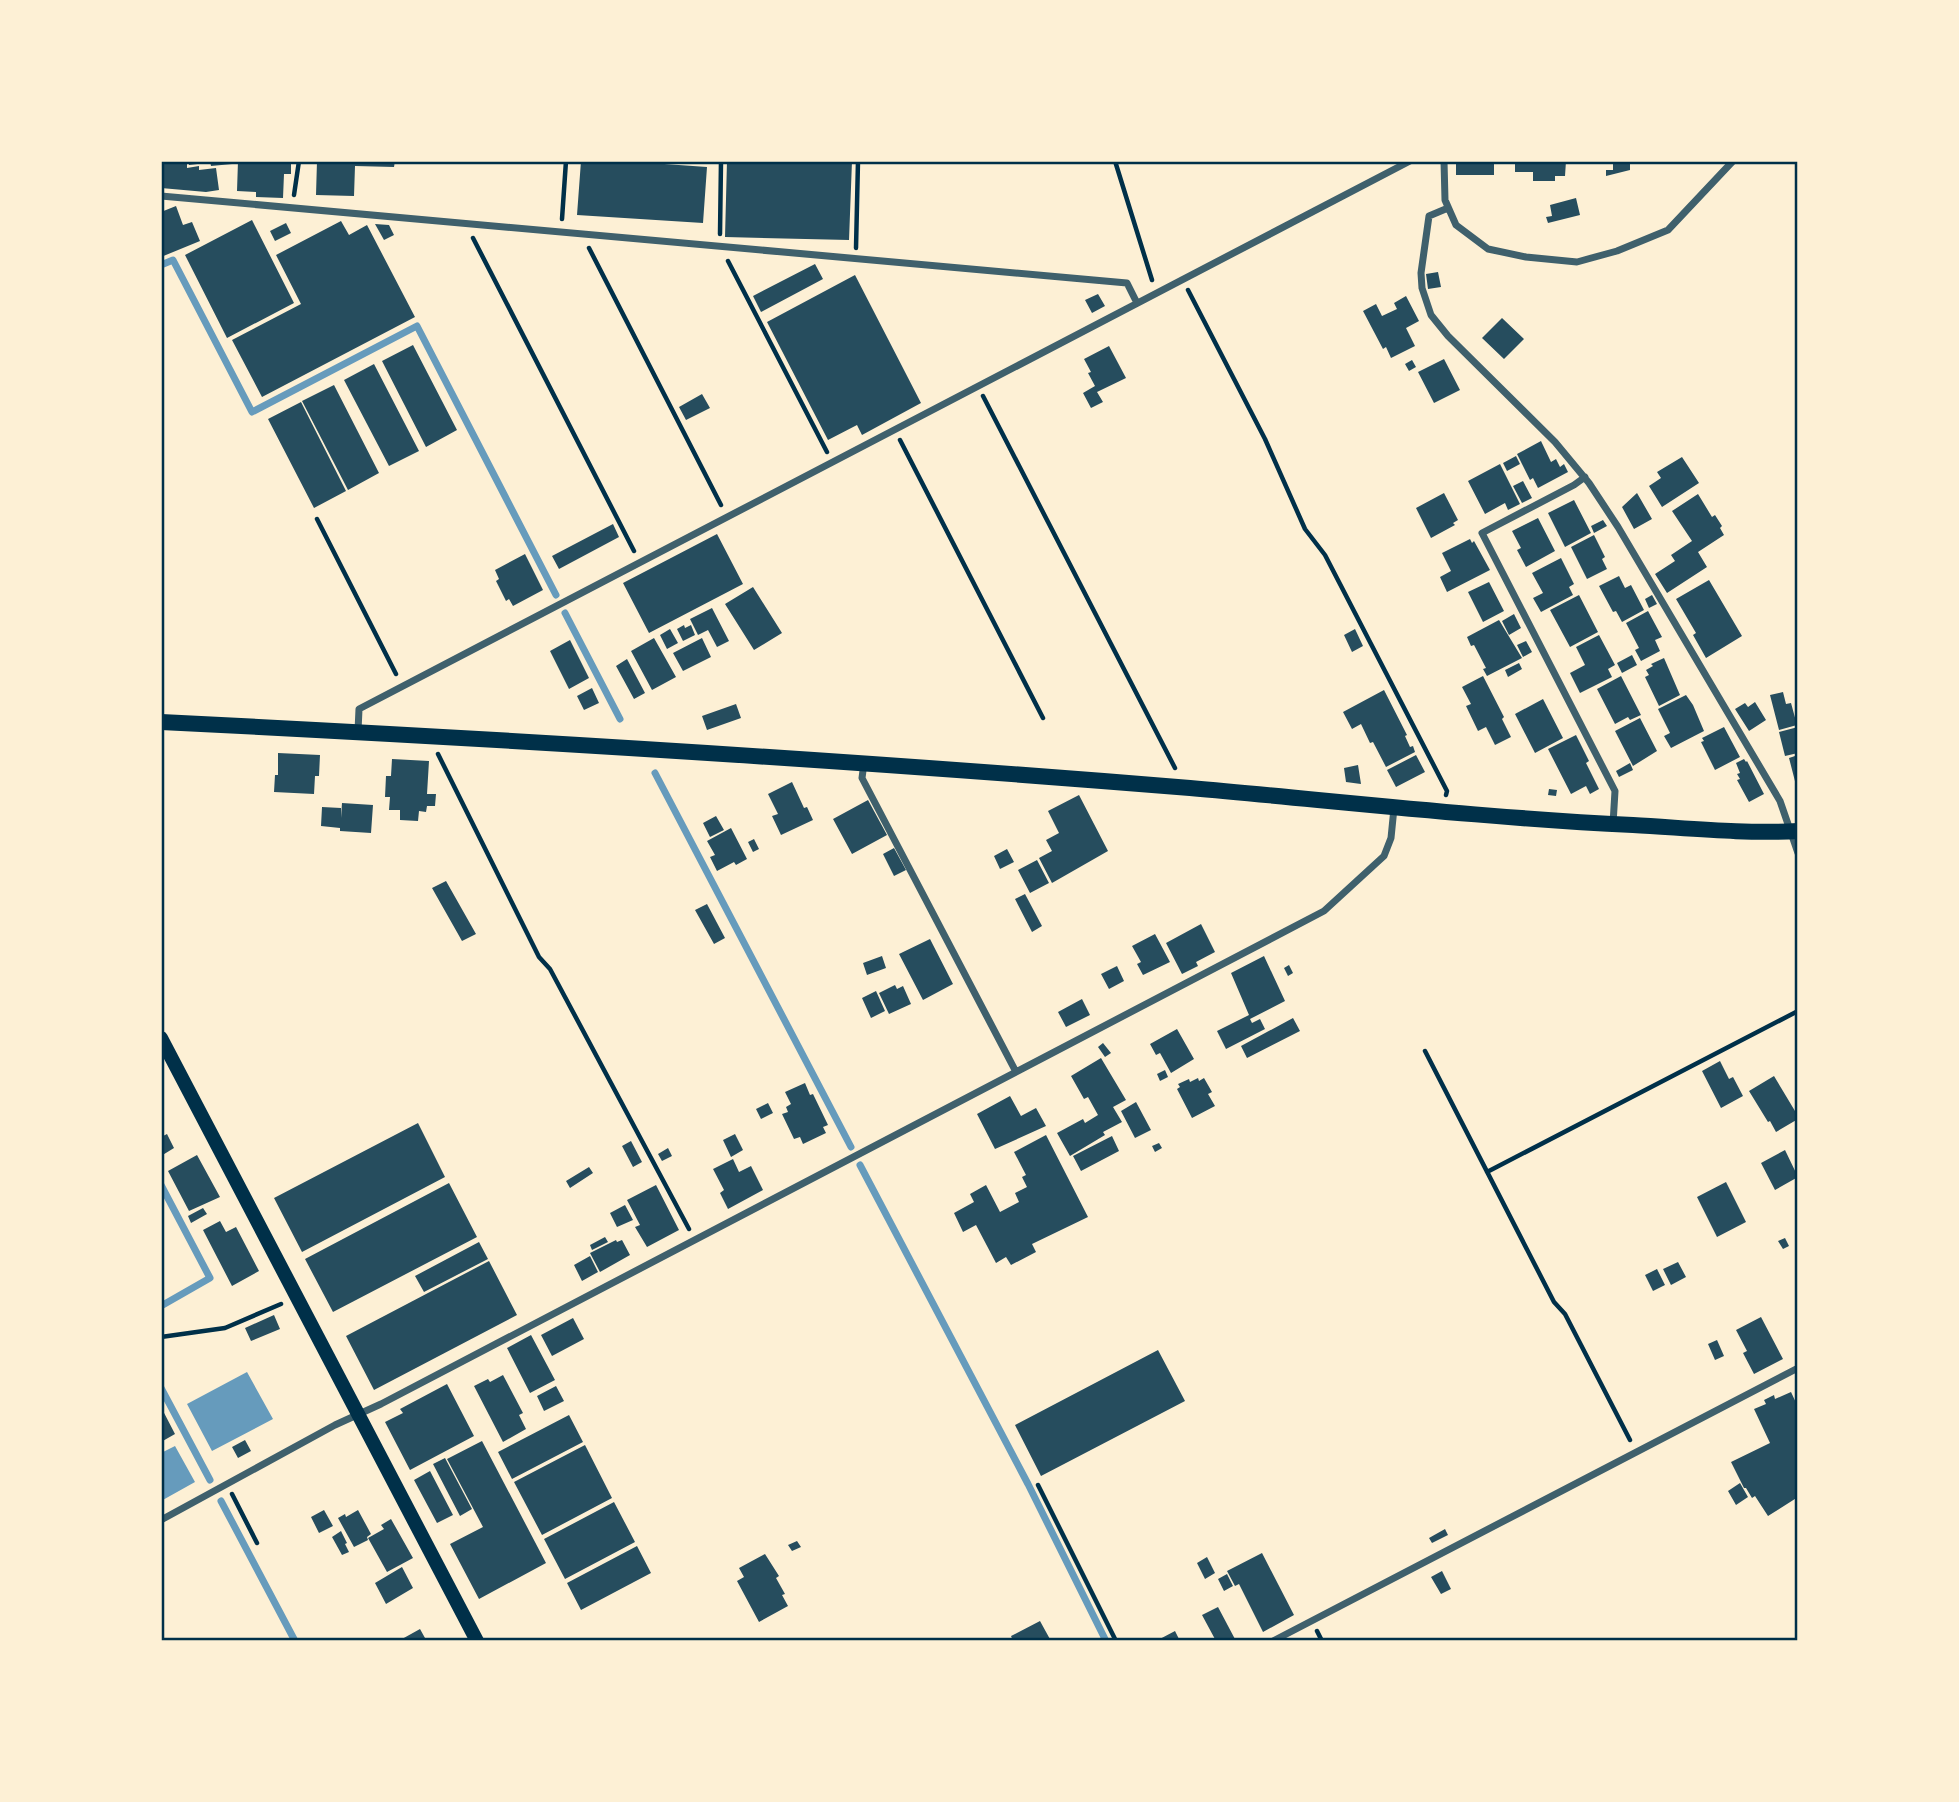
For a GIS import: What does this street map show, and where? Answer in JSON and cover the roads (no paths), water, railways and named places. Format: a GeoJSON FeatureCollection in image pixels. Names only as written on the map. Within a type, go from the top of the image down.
{"type":"FeatureCollection","features":[{"type":"Feature","properties":{"kind":"main road"},"geometry":{"type":"LineString","coordinates":[[161,722],[864,762],[1281,796],[1444,813],[1613,824],[1795,831]]}},
{"type":"Feature","properties":{"kind":"main road"},"geometry":{"type":"LineString","coordinates":[[161,1038],[477,1641]]}},
{"type":"Feature","properties":{"kind":"street"},"geometry":{"type":"LineString","coordinates":[[358,732],[359,709],[1410,161]]}},
{"type":"Feature","properties":{"kind":"street"},"geometry":{"type":"LineString","coordinates":[[1444,161],[1445,200],[1456,225],[1488,249],[1526,257],[1577,262],[1617,251],[1668,230],[1733,161]]}},
{"type":"Feature","properties":{"kind":"street"},"geometry":{"type":"LineString","coordinates":[[161,196],[1127,283],[1138,303]]}},
{"type":"Feature","properties":{"kind":"street"},"geometry":{"type":"LineString","coordinates":[[1448,208],[1429,216],[1421,274],[1422,288],[1431,314],[1448,336],[1555,442],[1584,477],[1618,527],[1780,801],[1795,831],[1798,853]]}},
{"type":"Feature","properties":{"kind":"street"},"geometry":{"type":"LineString","coordinates":[[1584,477],[1574,485],[1482,533],[1615,791],[1613,824]]}},
{"type":"Feature","properties":{"kind":"street"},"geometry":{"type":"LineString","coordinates":[[864,762],[862,778],[1016,1072]]}},
{"type":"Feature","properties":{"kind":"street"},"geometry":{"type":"LineString","coordinates":[[161,1520],[1324,911],[1384,856],[1391,838],[1394,808]]}},
{"type":"Feature","properties":{"kind":"street"},"geometry":{"type":"LineString","coordinates":[[1273,1641],[1798,1368]]}},
{"type":"Feature","properties":{"kind":"water"},"geometry":{"type":"Polygon","coordinates":[[[247,1372],[273,1419],[212,1451],[187,1404],[247,1372]]]}},
{"type":"Feature","properties":{"kind":"water"},"geometry":{"type":"Polygon","coordinates":[[[175,1446],[195,1482],[161,1501],[161,1453],[175,1446]]]}},
{"type":"Feature","properties":{"kind":"waterway"},"geometry":{"type":"LineString","coordinates":[[161,265],[173,260],[252,412],[417,326],[556,595]]}},
{"type":"Feature","properties":{"kind":"waterway"},"geometry":{"type":"LineString","coordinates":[[565,613],[620,719]]}},
{"type":"Feature","properties":{"kind":"waterway"},"geometry":{"type":"LineString","coordinates":[[655,773],[851,1147]]}},
{"type":"Feature","properties":{"kind":"waterway"},"geometry":{"type":"LineString","coordinates":[[860,1165],[1028,1484],[1106,1641]]}},
{"type":"Feature","properties":{"kind":"waterway"},"geometry":{"type":"LineString","coordinates":[[161,1185],[210,1278],[161,1306]]}},
{"type":"Feature","properties":{"kind":"waterway"},"geometry":{"type":"LineString","coordinates":[[161,1388],[210,1480]]}},
{"type":"Feature","properties":{"kind":"waterway"},"geometry":{"type":"LineString","coordinates":[[221,1501],[295,1641]]}}]}
